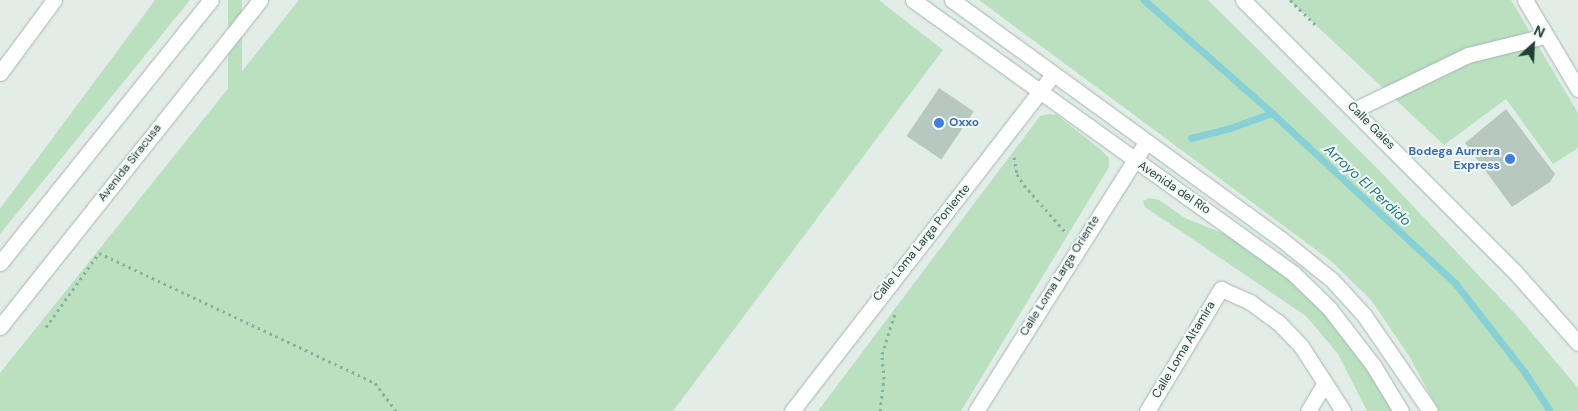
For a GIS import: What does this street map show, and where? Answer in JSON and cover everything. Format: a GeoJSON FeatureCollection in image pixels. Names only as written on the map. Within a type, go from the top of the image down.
{"type":"FeatureCollection","features":[{"type":"Feature","properties":{"kind":"street"},"geometry":{"type":"LineString","coordinates":[[0,73],[54,0]]}},
{"type":"Feature","properties":{"kind":"street"},"geometry":{"type":"LineString","coordinates":[[0,263],[211,0]]}},
{"type":"Feature","properties":{"kind":"street","name":"Avenida Siracusa"},"geometry":{"type":"LineString","coordinates":[[0,327],[260,0]]}},
{"type":"Feature","properties":{"kind":"street","name":"Avenida del Río"},"geometry":{"type":"LineString","coordinates":[[913,0],[1040,94],[1294,274],[1329,308],[1373,365],[1401,411]]}},
{"type":"Feature","properties":{"kind":"street","name":"Avenida del Río"},"geometry":{"type":"LineString","coordinates":[[952,0],[1280,238],[1332,280],[1364,315],[1402,366],[1430,411]]}},
{"type":"Feature","properties":{"kind":"street","name":"Calle Gales"},"geometry":{"type":"LineString","coordinates":[[1243,0],[1515,272],[1578,343]]}},
{"type":"Feature","properties":{"kind":"street"},"geometry":{"type":"LineString","coordinates":[[1525,0],[1578,89]]}},
{"type":"Feature","properties":{"kind":"street"},"geometry":{"type":"LineString","coordinates":[[1354,110],[1468,55],[1545,36]]}},
{"type":"Feature","properties":{"kind":"street","name":"Calle Loma Larga Poniente"},"geometry":{"type":"LineString","coordinates":[[792,411],[1053,75]]}},
{"type":"Feature","properties":{"kind":"street","name":"Calle Loma Larga Oriente"},"geometry":{"type":"LineString","coordinates":[[976,411],[1146,142]]}},
{"type":"Feature","properties":{"kind":"street","name":"Calle Loma Altamira"},"geometry":{"type":"LineString","coordinates":[[1147,411],[1221,289],[1250,302],[1278,322],[1301,346],[1326,383]]}},
{"type":"Feature","properties":{"kind":"street"},"geometry":{"type":"LineString","coordinates":[[1308,411],[1326,383],[1343,411]]}},
{"type":"Feature","properties":{"kind":"path"},"geometry":{"type":"LineString","coordinates":[[1290,0],[1315,24]]}},
{"type":"Feature","properties":{"kind":"path"},"geometry":{"type":"LineString","coordinates":[[1014,154],[1017,174],[1024,186],[1067,234]]}},
{"type":"Feature","properties":{"kind":"path"},"geometry":{"type":"LineString","coordinates":[[46,326],[99,253],[375,383],[396,411]]}},
{"type":"Feature","properties":{"kind":"path"},"geometry":{"type":"LineString","coordinates":[[880,411],[884,379],[882,354],[890,335],[897,304]]}},
{"type":"Feature","properties":{"kind":"green space"},"geometry":{"type":"Polygon","coordinates":[[[155,0],[190,0],[0,234],[0,209],[155,0]]]}},
{"type":"Feature","properties":{"kind":"green space"},"geometry":{"type":"Polygon","coordinates":[[[228,0],[242,0],[242,366],[228,366],[228,0]]]}},
{"type":"Feature","properties":{"kind":"green space"},"geometry":{"type":"Polygon","coordinates":[[[299,0],[879,0],[943,50],[673,411],[0,411],[0,373],[299,0]]]}},
{"type":"Feature","properties":{"kind":"green space"},"geometry":{"type":"Polygon","coordinates":[[[979,0],[1208,0],[1376,167],[1520,319],[1578,388],[1578,411],[1439,411],[1409,356],[1371,300],[1331,261],[979,0]]]}},
{"type":"Feature","properties":{"kind":"green space"},"geometry":{"type":"Polygon","coordinates":[[[1289,0],[1511,0],[1578,113],[1578,148],[1553,164],[1506,99],[1444,145],[1289,0]]]}},
{"type":"Feature","properties":{"kind":"green space"},"geometry":{"type":"Polygon","coordinates":[[[1048,114],[1057,115],[1100,149],[1109,158],[1109,167],[961,411],[818,411],[1040,116],[1048,114]]]}},
{"type":"Feature","properties":{"kind":"green space"},"geometry":{"type":"Polygon","coordinates":[[[1150,198],[1159,200],[1185,218],[1237,239],[1302,287],[1343,332],[1394,411],[1367,411],[1338,354],[1306,316],[1145,207],[1143,201],[1150,198]]]}},
{"type":"Feature","properties":{"kind":"building","name":"Oxxo"},"geometry":{"type":"Polygon","coordinates":[[[939,88],[974,111],[941,160],[907,136],[939,88]]]}},
{"type":"Feature","properties":{"kind":"building","name":"Bodega Aurrera Express"},"geometry":{"type":"Polygon","coordinates":[[[1506,109],[1555,174],[1550,182],[1512,207],[1465,143],[1506,109]]]}},
{"type":"Feature","properties":{"kind":"waterway","name":"Arroyo El Perdido"},"geometry":{"type":"LineString","coordinates":[[1144,0],[1272,113],[1455,283],[1525,373],[1550,411]]}},
{"type":"Feature","properties":{"kind":"waterway"},"geometry":{"type":"LineString","coordinates":[[1191,138],[1230,128],[1272,113]]}},
{"type":"Feature","properties":{"kind":"place","name":"Oxxo"},"geometry":{"type":"Point","coordinates":[939,123]}},
{"type":"Feature","properties":{"kind":"place","name":"Bodega Aurrera Express"},"geometry":{"type":"Point","coordinates":[1510,159]}}]}
